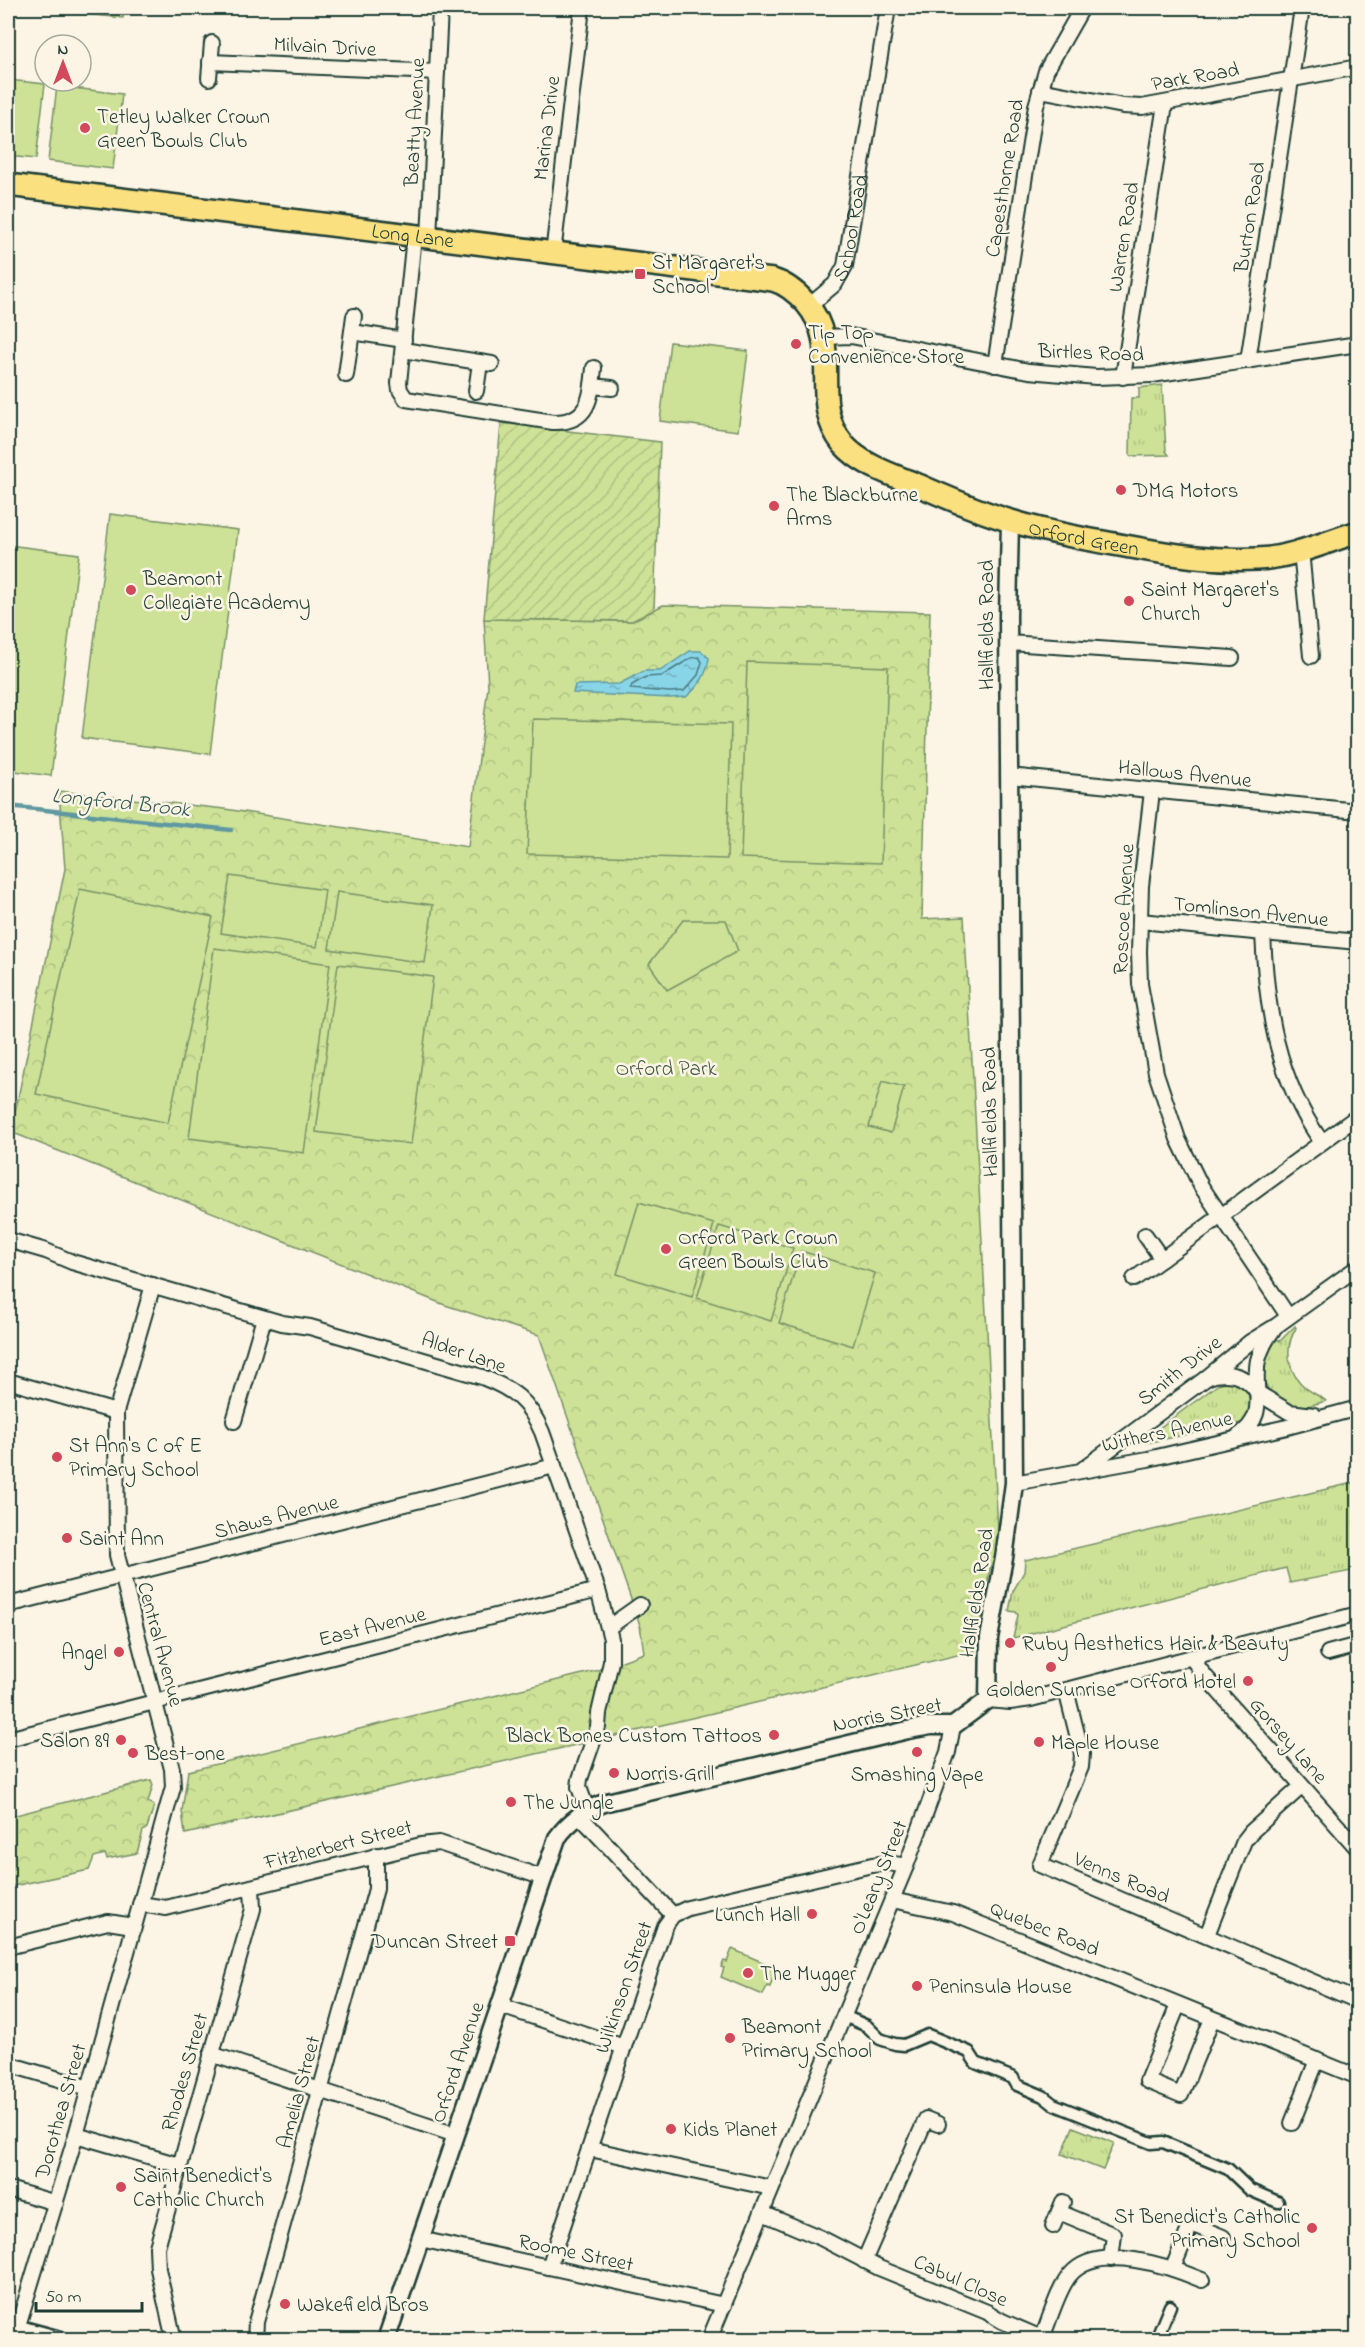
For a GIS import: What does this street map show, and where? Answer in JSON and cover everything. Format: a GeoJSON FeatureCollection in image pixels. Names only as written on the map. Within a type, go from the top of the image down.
{"type":"FeatureCollection","features":[{"type":"Feature","properties":{"kind":"main road","name":"Long Lane"},"geometry":{"type":"LineString","coordinates":[[8,185],[773,280],[790,288],[808,306]]}},
{"type":"Feature","properties":{"kind":"main road"},"geometry":{"type":"LineString","coordinates":[[808,306],[821,325],[824,337]]}},
{"type":"Feature","properties":{"kind":"main road","name":"Orford Green"},"geometry":{"type":"LineString","coordinates":[[824,337],[828,417],[842,443],[865,461],[914,484],[1010,521],[1064,535],[1214,560],[1260,559],[1301,550],[1358,532]]}},
{"type":"Feature","properties":{"kind":"street","name":"Beatty Avenue"},"geometry":{"type":"LineString","coordinates":[[440,8],[437,72],[422,237],[404,345],[400,390],[406,399],[553,422],[573,421],[587,405],[592,386]]}},
{"type":"Feature","properties":{"kind":"street","name":"Marina Drive"},"geometry":{"type":"LineString","coordinates":[[554,254],[582,8]]}},
{"type":"Feature","properties":{"kind":"street","name":"School Road"},"geometry":{"type":"LineString","coordinates":[[808,306],[835,284],[845,266],[888,8]]}},
{"type":"Feature","properties":{"kind":"street","name":"Capesthorne Road"},"geometry":{"type":"LineString","coordinates":[[995,365],[1040,90],[1055,54],[1082,8]]}},
{"type":"Feature","properties":{"kind":"street","name":"Burton Road"},"geometry":{"type":"LineString","coordinates":[[1248,361],[1302,8]]}},
{"type":"Feature","properties":{"kind":"street"},"geometry":{"type":"LineString","coordinates":[[209,78],[212,43]]}},
{"type":"Feature","properties":{"kind":"street","name":"Milvain Drive"},"geometry":{"type":"LineString","coordinates":[[210,62],[437,72]]}},
{"type":"Feature","properties":{"kind":"street","name":"Park Road"},"geometry":{"type":"LineString","coordinates":[[1040,90],[1123,106],[1142,107],[1358,67]]}},
{"type":"Feature","properties":{"kind":"street","name":"Warren Road"},"geometry":{"type":"LineString","coordinates":[[1123,377],[1164,104]]}},
{"type":"Feature","properties":{"kind":"street"},"geometry":{"type":"LineString","coordinates":[[346,375],[354,316]]}},
{"type":"Feature","properties":{"kind":"street"},"geometry":{"type":"LineString","coordinates":[[352,332],[486,364],[476,391]]}},
{"type":"Feature","properties":{"kind":"street","name":"Birtles Road"},"geometry":{"type":"LineString","coordinates":[[824,337],[851,336],[995,365],[1060,375],[1123,377],[1358,344]]}},
{"type":"Feature","properties":{"kind":"street"},"geometry":{"type":"LineString","coordinates":[[594,368],[592,386],[612,388]]}},
{"type":"Feature","properties":{"kind":"street","name":"Hallfields Road"},"geometry":{"type":"LineString","coordinates":[[988,1700],[989,1638],[1004,1558],[1014,1483],[1008,643],[1010,521]]}},
{"type":"Feature","properties":{"kind":"street"},"geometry":{"type":"LineString","coordinates":[[1301,550],[1311,656]]}},
{"type":"Feature","properties":{"kind":"street"},"geometry":{"type":"LineString","coordinates":[[1008,643],[1232,658]]}},
{"type":"Feature","properties":{"kind":"street","name":"Hallows Avenue"},"geometry":{"type":"LineString","coordinates":[[1009,776],[1358,811]]}},
{"type":"Feature","properties":{"kind":"street","name":"Roscoe Avenue"},"geometry":{"type":"LineString","coordinates":[[1152,791],[1142,886],[1140,984],[1156,1073],[1182,1148],[1201,1186],[1288,1317]]}},
{"type":"Feature","properties":{"kind":"street","name":"Tomlinson Avenue"},"geometry":{"type":"LineString","coordinates":[[1140,921],[1358,942]]}},
{"type":"Feature","properties":{"kind":"street"},"geometry":{"type":"LineString","coordinates":[[1263,933],[1272,1017],[1283,1069],[1303,1116],[1321,1141]]}},
{"type":"Feature","properties":{"kind":"street"},"geometry":{"type":"LineString","coordinates":[[1134,1279],[1358,1116]]}},
{"type":"Feature","properties":{"kind":"street"},"geometry":{"type":"LineString","coordinates":[[1145,1235],[1162,1259]]}},
{"type":"Feature","properties":{"kind":"street","name":"Alder Lane"},"geometry":{"type":"LineString","coordinates":[[8,1240],[46,1251],[72,1262],[264,1318],[310,1327],[453,1368],[504,1386],[528,1406],[554,1466],[609,1627],[611,1662],[598,1727],[580,1779],[583,1812]]}},
{"type":"Feature","properties":{"kind":"street","name":"Smith Drive"},"geometry":{"type":"LineString","coordinates":[[1081,1470],[1250,1342],[1275,1327],[1358,1267]]}},
{"type":"Feature","properties":{"kind":"street","name":"Central Avenue"},"geometry":{"type":"LineString","coordinates":[[140,1904],[173,1787],[172,1769],[117,1555],[116,1412],[153,1286]]}},
{"type":"Feature","properties":{"kind":"street"},"geometry":{"type":"LineString","coordinates":[[234,1421],[264,1318]]}},
{"type":"Feature","properties":{"kind":"street","name":"Smith Drive"},"geometry":{"type":"LineString","coordinates":[[1235,1438],[1244,1432],[1253,1421],[1258,1408],[1258,1359],[1265,1341],[1275,1327]]}},
{"type":"Feature","properties":{"kind":"street","name":"Withers Avenue"},"geometry":{"type":"LineString","coordinates":[[1204,1379],[1227,1374],[1235,1375],[1248,1381],[1258,1392],[1289,1412],[1328,1415]]}},
{"type":"Feature","properties":{"kind":"street"},"geometry":{"type":"LineString","coordinates":[[8,1381],[116,1412]]}},
{"type":"Feature","properties":{"kind":"street","name":"Withers Avenue"},"geometry":{"type":"LineString","coordinates":[[1014,1483],[1148,1459],[1358,1408]]}},
{"type":"Feature","properties":{"kind":"street"},"geometry":{"type":"LineString","coordinates":[[1139,1427],[1133,1437],[1133,1447],[1139,1456],[1148,1459]]}},
{"type":"Feature","properties":{"kind":"street","name":"Shaws Avenue"},"geometry":{"type":"LineString","coordinates":[[8,1605],[554,1466]]}},
{"type":"Feature","properties":{"kind":"street","name":"East Avenue"},"geometry":{"type":"LineString","coordinates":[[8,1739],[598,1590]]}},
{"type":"Feature","properties":{"kind":"street"},"geometry":{"type":"LineString","coordinates":[[609,1627],[640,1605]]}},
{"type":"Feature","properties":{"kind":"street"},"geometry":{"type":"LineString","coordinates":[[988,1700],[1010,1702],[1066,1690],[1358,1614]]}},
{"type":"Feature","properties":{"kind":"street"},"geometry":{"type":"LineString","coordinates":[[1328,1653],[1358,1645]]}},
{"type":"Feature","properties":{"kind":"street","name":"Gorsey Lane"},"geometry":{"type":"LineString","coordinates":[[1191,1657],[1301,1787],[1358,1849]]}},
{"type":"Feature","properties":{"kind":"street","name":"Venns Road"},"geometry":{"type":"LineString","coordinates":[[1066,1690],[1082,1754],[1081,1767],[1040,1865],[1358,2001]]}},
{"type":"Feature","properties":{"kind":"street","name":"Norris Street"},"geometry":{"type":"LineString","coordinates":[[583,1812],[608,1802],[908,1730],[931,1726],[953,1726],[988,1700]]}},
{"type":"Feature","properties":{"kind":"street","name":"O'Leary Street"},"geometry":{"type":"LineString","coordinates":[[710,2340],[906,1866],[948,1752],[953,1726]]}},
{"type":"Feature","properties":{"kind":"street"},"geometry":{"type":"LineString","coordinates":[[1207,1935],[1244,1841],[1301,1787]]}},
{"type":"Feature","properties":{"kind":"street"},"geometry":{"type":"LineString","coordinates":[[583,1812],[673,1915]]}},
{"type":"Feature","properties":{"kind":"street","name":"Orford Avenue"},"geometry":{"type":"LineString","coordinates":[[386,2340],[557,1838],[583,1812]]}},
{"type":"Feature","properties":{"kind":"street","name":"Fitzherbert Street"},"geometry":{"type":"LineString","coordinates":[[140,1904],[166,1908],[421,1845],[438,1843],[544,1878]]}},
{"type":"Feature","properties":{"kind":"street","name":"Amelia Street"},"geometry":{"type":"LineString","coordinates":[[255,2340],[256,2322],[376,1888],[376,1856]]}},
{"type":"Feature","properties":{"kind":"street","name":"Wilkinson Street"},"geometry":{"type":"LineString","coordinates":[[549,2267],[665,1926],[673,1915],[688,1908],[872,1865],[889,1863],[906,1866]]}},
{"type":"Feature","properties":{"kind":"street","name":"Rhodes Street"},"geometry":{"type":"LineString","coordinates":[[174,2340],[156,2257],[159,2235],[253,1909],[252,1887]]}},
{"type":"Feature","properties":{"kind":"street","name":"Quebec Road"},"geometry":{"type":"LineString","coordinates":[[892,1900],[953,1913],[1358,2078]]}},
{"type":"Feature","properties":{"kind":"street","name":"Dorothea Street"},"geometry":{"type":"LineString","coordinates":[[13,2327],[56,2203],[140,1904]]}},
{"type":"Feature","properties":{"kind":"street"},"geometry":{"type":"LineString","coordinates":[[8,1947],[108,1922],[133,1926]]}},
{"type":"Feature","properties":{"kind":"street"},"geometry":{"type":"LineString","coordinates":[[1178,2005],[1147,2081],[1181,2095],[1212,2019]]}},
{"type":"Feature","properties":{"kind":"street"},"geometry":{"type":"LineString","coordinates":[[501,2006],[624,2047]]}},
{"type":"Feature","properties":{"kind":"street"},"geometry":{"type":"LineString","coordinates":[[844,2016],[867,2026],[887,2042],[904,2045],[928,2036],[969,2052],[976,2063],[1013,2078],[1017,2085],[1044,2096],[1053,2104],[1151,2143],[1162,2142],[1228,2169],[1250,2190],[1278,2202]]}},
{"type":"Feature","properties":{"kind":"street"},"geometry":{"type":"LineString","coordinates":[[211,2054],[456,2135]]}},
{"type":"Feature","properties":{"kind":"street"},"geometry":{"type":"LineString","coordinates":[[1292,2123],[1317,2060]]}},
{"type":"Feature","properties":{"kind":"street"},"geometry":{"type":"LineString","coordinates":[[8,2064],[89,2088]]}},
{"type":"Feature","properties":{"kind":"street"},"geometry":{"type":"LineString","coordinates":[[864,2261],[926,2118],[938,2124]]}},
{"type":"Feature","properties":{"kind":"street"},"geometry":{"type":"LineString","coordinates":[[76,2135],[179,2165]]}},
{"type":"Feature","properties":{"kind":"street"},"geometry":{"type":"LineString","coordinates":[[590,2149],[771,2188]]}},
{"type":"Feature","properties":{"kind":"street"},"geometry":{"type":"LineString","coordinates":[[8,2188],[56,2203]]}},
{"type":"Feature","properties":{"kind":"street","name":"Cabul Close"},"geometry":{"type":"LineString","coordinates":[[762,2213],[821,2238],[864,2261],[987,2312],[1044,2339],[1065,2282],[1078,2267],[1088,2263],[1111,2259],[1138,2261],[1173,2268],[1202,2280]]}},
{"type":"Feature","properties":{"kind":"street"},"geometry":{"type":"LineString","coordinates":[[1059,2213],[1114,2235],[1111,2259]]}},
{"type":"Feature","properties":{"kind":"street"},"geometry":{"type":"LineString","coordinates":[[1173,2268],[1191,2224],[1223,2237]]}},
{"type":"Feature","properties":{"kind":"street","name":"Roome Street"},"geometry":{"type":"LineString","coordinates":[[420,2239],[724,2305]]}},
{"type":"Feature","properties":{"kind":"street"},"geometry":{"type":"LineString","coordinates":[[1158,2335],[1170,2306]]}},
{"type":"Feature","properties":{"kind":"street"},"geometry":{"type":"LineString","coordinates":[[13,2327],[60,2340]]}},
{"type":"Feature","properties":{"kind":"green space"},"geometry":{"type":"Polygon","coordinates":[[[25,8],[124,8],[123,18],[25,8]]]}},
{"type":"Feature","properties":{"kind":"green space","name":"Tetley Walker Crown Green Bowls Club"},"geometry":{"type":"Polygon","coordinates":[[[8,80],[33,83],[33,93],[44,93],[36,159],[8,156],[8,80]]]}},
{"type":"Feature","properties":{"kind":"green space","name":"Tetley Walker Crown Green Bowls Club"},"geometry":{"type":"Polygon","coordinates":[[[93,90],[122,94],[113,169],[48,161],[56,93],[93,93],[93,90]]]}},
{"type":"Feature","properties":{"kind":"green space"},"geometry":{"type":"Polygon","coordinates":[[[670,342],[748,351],[738,431],[660,421],[670,342]]]}},
{"type":"Feature","properties":{"kind":"green space"},"geometry":{"type":"Polygon","coordinates":[[[1162,385],[1166,451],[1169,455],[1130,456],[1131,398],[1139,398],[1139,388],[1162,385]]]}},
{"type":"Feature","properties":{"kind":"green space"},"geometry":{"type":"Polygon","coordinates":[[[501,423],[660,442],[654,610],[632,621],[484,619],[501,423]]]}},
{"type":"Feature","properties":{"kind":"green space"},"geometry":{"type":"Polygon","coordinates":[[[110,514],[238,530],[210,754],[82,738],[110,514]]]}},
{"type":"Feature","properties":{"kind":"green space"},"geometry":{"type":"Polygon","coordinates":[[[8,545],[79,554],[51,776],[8,770],[8,545]]]}},
{"type":"Feature","properties":{"kind":"green space","name":"Orford Park"},"geometry":{"type":"Polygon","coordinates":[[[663,605],[930,612],[922,919],[964,917],[999,1548],[990,1569],[975,1651],[185,1834],[182,1811],[188,1771],[595,1671],[644,1653],[640,1625],[539,1335],[445,1305],[11,1132],[65,869],[59,791],[225,809],[468,847],[488,686],[484,619],[632,621],[663,605]]]}},
{"type":"Feature","properties":{"kind":"green space"},"geometry":{"type":"Polygon","coordinates":[[[747,662],[888,667],[881,863],[741,858],[747,662]]]}},
{"type":"Feature","properties":{"kind":"green space"},"geometry":{"type":"Polygon","coordinates":[[[533,719],[731,724],[727,859],[527,854],[533,719]]]}},
{"type":"Feature","properties":{"kind":"green space"},"geometry":{"type":"Polygon","coordinates":[[[230,876],[325,890],[317,947],[221,933],[230,876]]]}},
{"type":"Feature","properties":{"kind":"green space"},"geometry":{"type":"Polygon","coordinates":[[[80,889],[213,917],[168,1123],[36,1094],[80,889]]]}},
{"type":"Feature","properties":{"kind":"green space"},"geometry":{"type":"Polygon","coordinates":[[[337,892],[433,905],[425,963],[329,949],[337,892]]]}},
{"type":"Feature","properties":{"kind":"green space"},"geometry":{"type":"Polygon","coordinates":[[[683,920],[726,920],[738,951],[667,990],[649,964],[683,920]]]}},
{"type":"Feature","properties":{"kind":"green space"},"geometry":{"type":"Polygon","coordinates":[[[214,948],[330,964],[304,1153],[189,1138],[214,948]]]}},
{"type":"Feature","properties":{"kind":"green space"},"geometry":{"type":"Polygon","coordinates":[[[338,964],[433,977],[411,1144],[316,1132],[338,964]]]}},
{"type":"Feature","properties":{"kind":"green space"},"geometry":{"type":"Polygon","coordinates":[[[882,1081],[904,1087],[891,1133],[869,1127],[882,1081]]]}},
{"type":"Feature","properties":{"kind":"green space","name":"Orford Park Crown Green Bowls Club"},"geometry":{"type":"Polygon","coordinates":[[[639,1202],[714,1224],[692,1297],[617,1274],[639,1202]]]}},
{"type":"Feature","properties":{"kind":"green space","name":"Orford Park Crown Green Bowls Club"},"geometry":{"type":"Polygon","coordinates":[[[719,1226],[793,1248],[771,1321],[697,1298],[719,1226]]]}},
{"type":"Feature","properties":{"kind":"green space","name":"Orford Park Crown Green Bowls Club"},"geometry":{"type":"Polygon","coordinates":[[[801,1251],[875,1273],[853,1346],[779,1323],[801,1251]]]}},
{"type":"Feature","properties":{"kind":"green space"},"geometry":{"type":"Polygon","coordinates":[[[1295,1326],[1289,1352],[1291,1368],[1308,1390],[1326,1401],[1301,1407],[1291,1406],[1272,1394],[1264,1379],[1265,1363],[1272,1346],[1277,1339],[1280,1341],[1295,1326]]]}},
{"type":"Feature","properties":{"kind":"green space"},"geometry":{"type":"Polygon","coordinates":[[[1227,1378],[1241,1385],[1248,1395],[1250,1408],[1245,1422],[1146,1443],[1147,1437],[1227,1378]]]}},
{"type":"Feature","properties":{"kind":"green space"},"geometry":{"type":"Polygon","coordinates":[[[1357,1482],[1357,1570],[1290,1583],[1286,1568],[1013,1638],[1018,1615],[1016,1612],[1009,1611],[1013,1591],[1024,1572],[1025,1560],[1357,1482]]]}},
{"type":"Feature","properties":{"kind":"green space"},"geometry":{"type":"Polygon","coordinates":[[[151,1780],[153,1785],[148,1802],[154,1806],[147,1828],[143,1831],[137,1853],[107,1859],[105,1854],[94,1857],[89,1870],[8,1887],[8,1817],[151,1780]]]}},
{"type":"Feature","properties":{"kind":"green space","name":"The Mugger"},"geometry":{"type":"Polygon","coordinates":[[[732,1949],[776,1968],[770,1987],[767,1986],[763,1995],[721,1977],[724,1968],[721,1967],[724,1961],[727,1962],[732,1949]]]}},
{"type":"Feature","properties":{"kind":"green space"},"geometry":{"type":"Polygon","coordinates":[[[1073,2127],[1114,2143],[1103,2170],[1062,2154],[1073,2127]]]}},
{"type":"Feature","properties":{"kind":"water"},"geometry":{"type":"Polygon","coordinates":[[[690,651],[701,651],[709,658],[702,680],[686,697],[573,693],[575,685],[619,684],[644,671],[660,671],[690,651]]]}},
{"type":"Feature","properties":{"kind":"waterway","name":"Longford Brook"},"geometry":{"type":"LineString","coordinates":[[8,806],[231,830]]}},
{"type":"Feature","properties":{"kind":"place","name":"Tetley Walker Crown Green Bowls Club"},"geometry":{"type":"Point","coordinates":[85,128]}},
{"type":"Feature","properties":{"kind":"place","name":"St Margaret's School"},"geometry":{"type":"Point","coordinates":[640,274]}},
{"type":"Feature","properties":{"kind":"place","name":"Tip Top Convenience Store"},"geometry":{"type":"Point","coordinates":[796,344]}},
{"type":"Feature","properties":{"kind":"place","name":"DMG Motors"},"geometry":{"type":"Point","coordinates":[1121,490]}},
{"type":"Feature","properties":{"kind":"place","name":"The Blackburne Arms"},"geometry":{"type":"Point","coordinates":[774,506]}},
{"type":"Feature","properties":{"kind":"place","name":"Beamont Collegiate Academy"},"geometry":{"type":"Point","coordinates":[131,590]}},
{"type":"Feature","properties":{"kind":"place","name":"Saint Margaret's Church"},"geometry":{"type":"Point","coordinates":[1129,601]}},
{"type":"Feature","properties":{"kind":"place","name":"Orford Park Crown Green Bowls Club"},"geometry":{"type":"Point","coordinates":[666,1249]}},
{"type":"Feature","properties":{"kind":"place","name":"St Ann's C of E Primary School"},"geometry":{"type":"Point","coordinates":[57,1457]}},
{"type":"Feature","properties":{"kind":"place","name":"Saint Ann"},"geometry":{"type":"Point","coordinates":[67,1538]}},
{"type":"Feature","properties":{"kind":"place","name":"Ruby Aesthetics Hair & Beauty"},"geometry":{"type":"Point","coordinates":[1010,1643]}},
{"type":"Feature","properties":{"kind":"place","name":"Angel"},"geometry":{"type":"Point","coordinates":[119,1652]}},
{"type":"Feature","properties":{"kind":"place","name":"Golden Sunrise"},"geometry":{"type":"Point","coordinates":[1051,1667]}},
{"type":"Feature","properties":{"kind":"place","name":"Orford Hotel"},"geometry":{"type":"Point","coordinates":[1248,1681]}},
{"type":"Feature","properties":{"kind":"place","name":"Black Bones Custom Tattoos"},"geometry":{"type":"Point","coordinates":[774,1735]}},
{"type":"Feature","properties":{"kind":"place","name":"Salon 89"},"geometry":{"type":"Point","coordinates":[121,1740]}},
{"type":"Feature","properties":{"kind":"place","name":"Maple House"},"geometry":{"type":"Point","coordinates":[1039,1742]}},
{"type":"Feature","properties":{"kind":"place","name":"Smashing Vape"},"geometry":{"type":"Point","coordinates":[917,1752]}},
{"type":"Feature","properties":{"kind":"place","name":"Best-one"},"geometry":{"type":"Point","coordinates":[133,1753]}},
{"type":"Feature","properties":{"kind":"place","name":"Norris Grill"},"geometry":{"type":"Point","coordinates":[614,1773]}},
{"type":"Feature","properties":{"kind":"place","name":"The Jungle"},"geometry":{"type":"Point","coordinates":[511,1802]}},
{"type":"Feature","properties":{"kind":"place","name":"Lunch Hall"},"geometry":{"type":"Point","coordinates":[812,1914]}},
{"type":"Feature","properties":{"kind":"place","name":"Duncan Street"},"geometry":{"type":"Point","coordinates":[510,1941]}},
{"type":"Feature","properties":{"kind":"place","name":"The Mugger"},"geometry":{"type":"Point","coordinates":[748,1973]}},
{"type":"Feature","properties":{"kind":"place","name":"Peninsula House"},"geometry":{"type":"Point","coordinates":[917,1986]}},
{"type":"Feature","properties":{"kind":"place","name":"Beamont Primary School"},"geometry":{"type":"Point","coordinates":[730,2038]}},
{"type":"Feature","properties":{"kind":"place","name":"Kids Planet"},"geometry":{"type":"Point","coordinates":[671,2129]}},
{"type":"Feature","properties":{"kind":"place","name":"Saint Benedict's Catholic Church"},"geometry":{"type":"Point","coordinates":[121,2187]}},
{"type":"Feature","properties":{"kind":"place","name":"St Benedict's Catholic Primary School"},"geometry":{"type":"Point","coordinates":[1312,2228]}},
{"type":"Feature","properties":{"kind":"place","name":"Wakefield Bros"},"geometry":{"type":"Point","coordinates":[285,2304]}}]}
